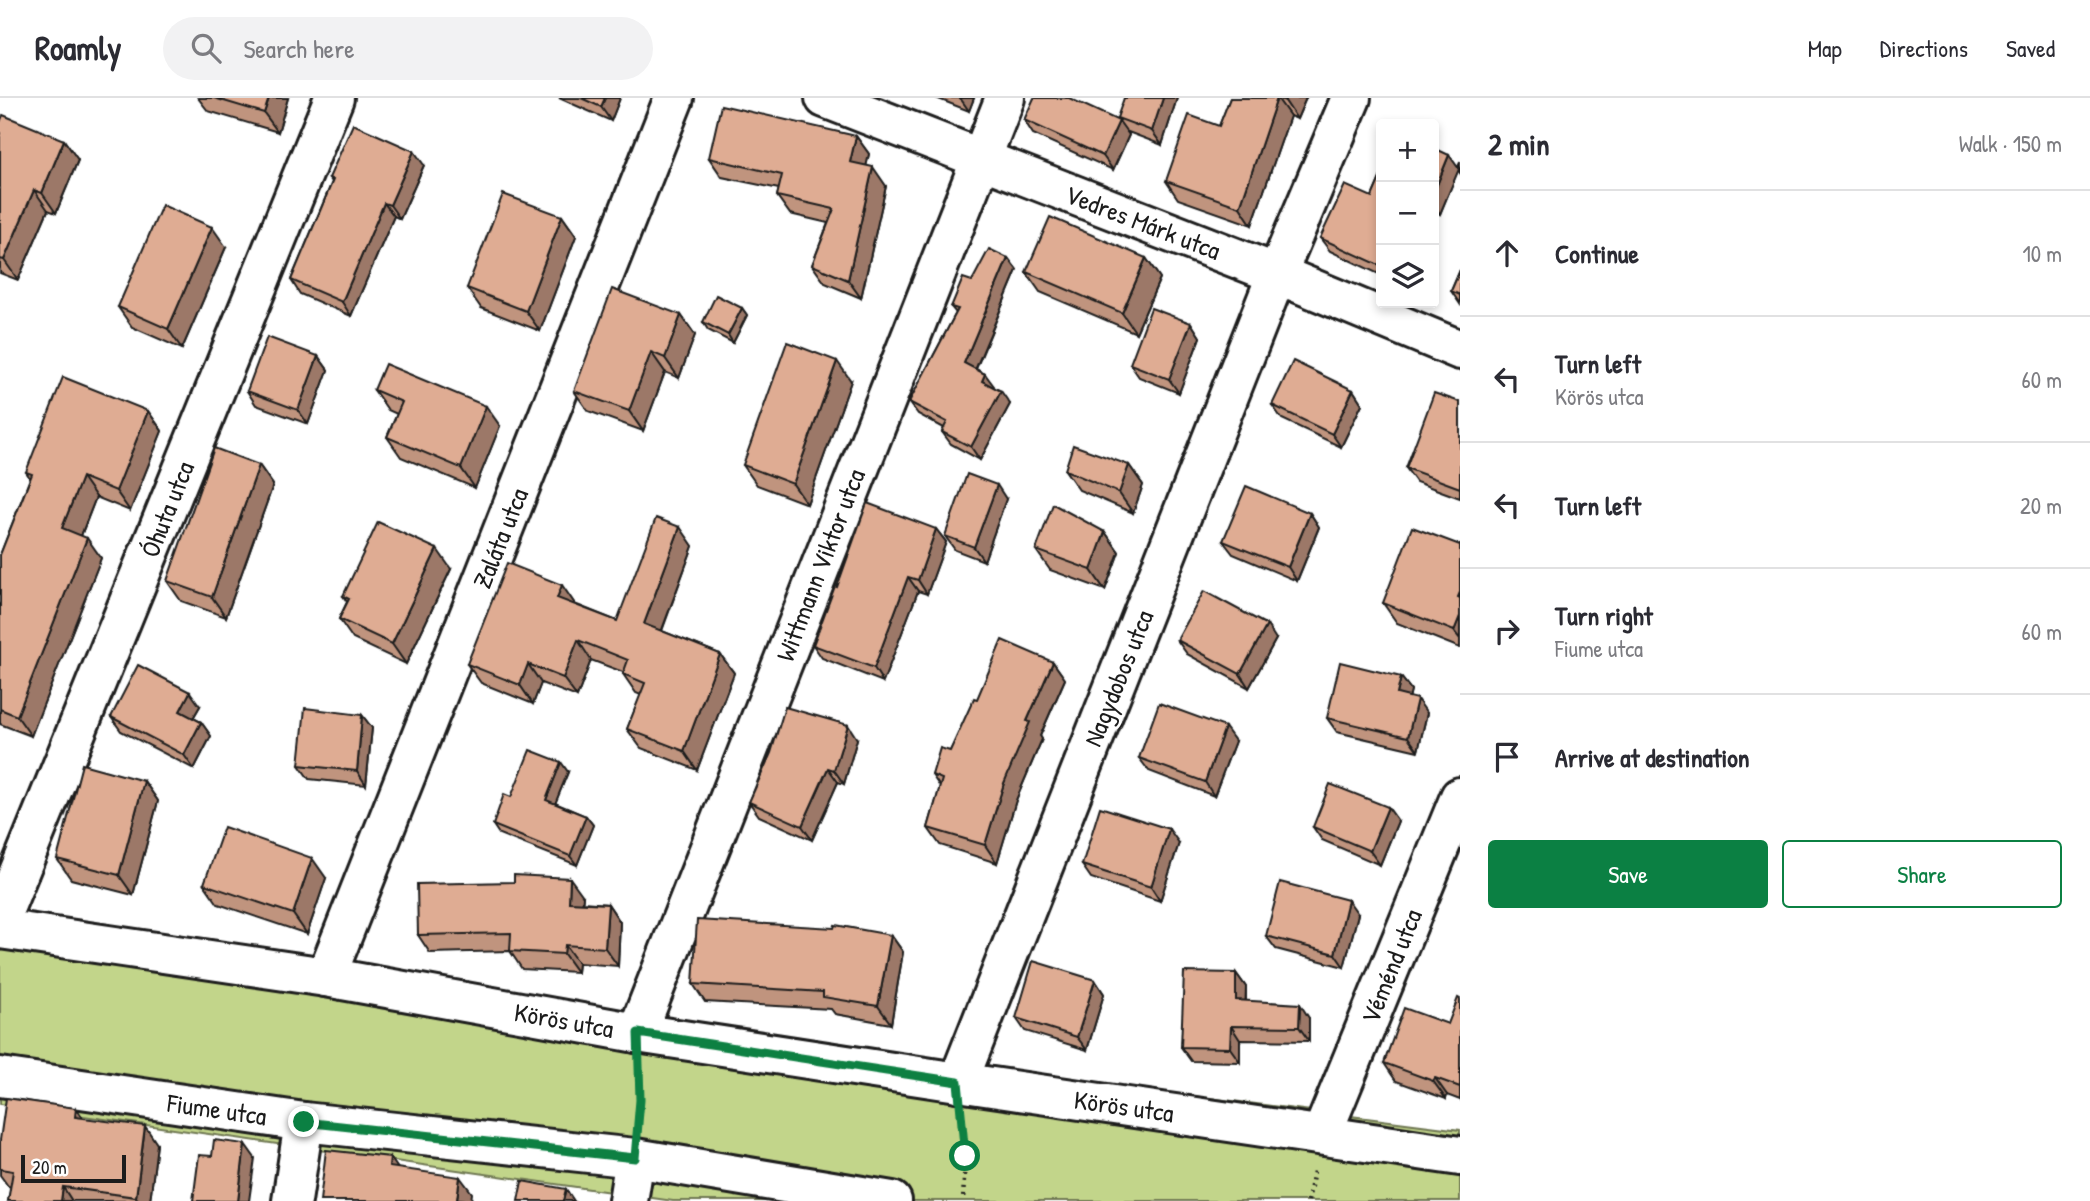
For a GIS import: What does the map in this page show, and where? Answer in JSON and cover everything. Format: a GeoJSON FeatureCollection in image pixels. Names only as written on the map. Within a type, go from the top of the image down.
{"type":"FeatureCollection","features":[{"type":"Feature","properties":{"kind":"street","name":"Óhuta utca"},"geometry":{"type":"LineString","coordinates":[[0,919],[334,98]]}},
{"type":"Feature","properties":{"kind":"street","name":"Zaláta utca"},"geometry":{"type":"LineString","coordinates":[[326,977],[674,98]]}},
{"type":"Feature","properties":{"kind":"street","name":"Vedres Márk utca"},"geometry":{"type":"LineString","coordinates":[[825,98],[1277,274],[1460,350]]}},
{"type":"Feature","properties":{"kind":"street","name":"Wittmann Viktor utca"},"geometry":{"type":"LineString","coordinates":[[638,1033],[1005,98]]}},
{"type":"Feature","properties":{"kind":"street","name":"Nagydobos utca"},"geometry":{"type":"LineString","coordinates":[[958,1082],[1277,274],[1351,98]]}},
{"type":"Feature","properties":{"kind":"street","name":"Véménd utca"},"geometry":{"type":"LineString","coordinates":[[1322,1134],[1460,797]]}},
{"type":"Feature","properties":{"kind":"street","name":"Körös utca"},"geometry":{"type":"LineString","coordinates":[[0,929],[326,977],[638,1033],[1460,1156]]}},
{"type":"Feature","properties":{"kind":"street","name":"Fiume utca"},"geometry":{"type":"LineString","coordinates":[[0,1077],[304,1122],[635,1158],[892,1201]]}},
{"type":"Feature","properties":{"kind":"street"},"geometry":{"type":"LineString","coordinates":[[292,1201],[304,1122]]}},
{"type":"Feature","properties":{"kind":"street"},"geometry":{"type":"LineString","coordinates":[[628,1201],[635,1158]]}},
{"type":"Feature","properties":{"kind":"path"},"geometry":{"type":"LineString","coordinates":[[635,1158],[640,1100],[638,1033]]}},
{"type":"Feature","properties":{"kind":"path"},"geometry":{"type":"LineString","coordinates":[[958,1082],[965,1156],[963,1201]]}},
{"type":"Feature","properties":{"kind":"green space"},"geometry":{"type":"Polygon","coordinates":[[[0,944],[1460,1130],[1460,1201],[673,1201],[0,1104],[0,944]]]}},
{"type":"Feature","properties":{"kind":"building"},"geometry":{"type":"Polygon","coordinates":[[[214,98],[269,98],[264,113],[214,98]]]}},
{"type":"Feature","properties":{"kind":"building"},"geometry":{"type":"Polygon","coordinates":[[[581,98],[605,98],[601,107],[581,98]]]}},
{"type":"Feature","properties":{"kind":"building"},"geometry":{"type":"Polygon","coordinates":[[[1034,98],[1069,98],[1119,121],[1103,156],[1024,120],[1034,98]]]}},
{"type":"Feature","properties":{"kind":"building"},"geometry":{"type":"Polygon","coordinates":[[[1124,98],[1163,98],[1152,131],[1117,118],[1124,98]]]}},
{"type":"Feature","properties":{"kind":"building"},"geometry":{"type":"Polygon","coordinates":[[[1230,98],[1277,98],[1240,207],[1166,181],[1189,115],[1219,126],[1230,98]]]}},
{"type":"Feature","properties":{"kind":"building"},"geometry":{"type":"Polygon","coordinates":[[[721,105],[856,136],[850,162],[873,167],[848,280],[812,265],[834,209],[777,196],[782,175],[709,158],[721,105]]]}},
{"type":"Feature","properties":{"kind":"building"},"geometry":{"type":"Polygon","coordinates":[[[3,115],[64,140],[42,193],[34,190],[4,260],[0,259],[0,122],[3,115]]]}},
{"type":"Feature","properties":{"kind":"building"},"geometry":{"type":"Polygon","coordinates":[[[353,124],[414,151],[390,205],[384,203],[342,302],[291,280],[333,180],[329,178],[353,124]]]}},
{"type":"Feature","properties":{"kind":"building"},"geometry":{"type":"Polygon","coordinates":[[[1439,150],[1449,155],[1439,180],[1439,150]]]}},
{"type":"Feature","properties":{"kind":"building"},"geometry":{"type":"Polygon","coordinates":[[[1345,185],[1372,197],[1376,188],[1376,264],[1320,238],[1345,185]]]}},
{"type":"Feature","properties":{"kind":"building"},"geometry":{"type":"Polygon","coordinates":[[[503,194],[562,216],[526,311],[467,288],[503,194]]]}},
{"type":"Feature","properties":{"kind":"building"},"geometry":{"type":"Polygon","coordinates":[[[162,205],[212,227],[168,329],[118,307],[162,205]]]}},
{"type":"Feature","properties":{"kind":"building"},"geometry":{"type":"Polygon","coordinates":[[[1050,217],[1146,258],[1122,313],[1026,272],[1050,217]]]}},
{"type":"Feature","properties":{"kind":"building"},"geometry":{"type":"Polygon","coordinates":[[[989,249],[1008,258],[964,363],[985,374],[982,381],[1001,391],[971,447],[942,432],[947,422],[909,402],[958,309],[951,307],[963,278],[972,281],[989,249]]]}},
{"type":"Feature","properties":{"kind":"building"},"geometry":{"type":"Polygon","coordinates":[[[1460,270],[1460,295],[1451,291],[1460,270]]]}},
{"type":"Feature","properties":{"kind":"building"},"geometry":{"type":"Polygon","coordinates":[[[612,289],[681,315],[665,358],[651,352],[629,411],[574,391],[612,289]]]}},
{"type":"Feature","properties":{"kind":"building"},"geometry":{"type":"Polygon","coordinates":[[[716,295],[742,308],[728,335],[703,322],[716,295]]]}},
{"type":"Feature","properties":{"kind":"building"},"geometry":{"type":"Polygon","coordinates":[[[1151,308],[1191,323],[1169,379],[1130,364],[1151,308]]]}},
{"type":"Feature","properties":{"kind":"building"},"geometry":{"type":"Polygon","coordinates":[[[267,337],[318,356],[298,410],[247,391],[267,337]]]}},
{"type":"Feature","properties":{"kind":"building"},"geometry":{"type":"Polygon","coordinates":[[[787,342],[837,361],[793,484],[743,465],[787,342]]]}},
{"type":"Feature","properties":{"kind":"building"},"geometry":{"type":"Polygon","coordinates":[[[1293,361],[1353,390],[1332,434],[1272,405],[1293,361]]]}},
{"type":"Feature","properties":{"kind":"building"},"geometry":{"type":"Polygon","coordinates":[[[385,364],[486,406],[461,468],[387,437],[402,402],[374,390],[385,364]]]}},
{"type":"Feature","properties":{"kind":"building"},"geometry":{"type":"Polygon","coordinates":[[[63,377],[148,411],[116,491],[82,477],[62,528],[87,538],[17,716],[0,709],[0,555],[32,474],[26,472],[63,377]]]}},
{"type":"Feature","properties":{"kind":"building"},"geometry":{"type":"Polygon","coordinates":[[[1434,393],[1460,402],[1460,488],[1406,468],[1434,393]]]}},
{"type":"Feature","properties":{"kind":"building"},"geometry":{"type":"Polygon","coordinates":[[[1073,445],[1129,465],[1119,493],[1065,470],[1073,445]]]}},
{"type":"Feature","properties":{"kind":"building"},"geometry":{"type":"Polygon","coordinates":[[[214,448],[259,465],[212,597],[167,581],[214,448]]]}},
{"type":"Feature","properties":{"kind":"building"},"geometry":{"type":"Polygon","coordinates":[[[967,474],[997,485],[974,547],[945,536],[967,474]]]}},
{"type":"Feature","properties":{"kind":"building"},"geometry":{"type":"Polygon","coordinates":[[[1246,486],[1310,513],[1288,567],[1223,541],[1246,486]]]}},
{"type":"Feature","properties":{"kind":"building"},"geometry":{"type":"Polygon","coordinates":[[[867,503],[936,529],[918,580],[908,577],[874,668],[813,645],[867,503]]]}},
{"type":"Feature","properties":{"kind":"building"},"geometry":{"type":"Polygon","coordinates":[[[1053,504],[1105,532],[1091,570],[1036,550],[1053,504]]]}},
{"type":"Feature","properties":{"kind":"building"},"geometry":{"type":"Polygon","coordinates":[[[656,518],[680,527],[644,624],[720,654],[684,751],[627,729],[645,683],[623,674],[628,660],[578,640],[563,678],[528,664],[520,685],[467,664],[507,563],[562,585],[557,598],[617,621],[656,518]]]}},
{"type":"Feature","properties":{"kind":"building"},"geometry":{"type":"Polygon","coordinates":[[[378,522],[437,549],[392,644],[339,619],[349,599],[343,596],[378,522]]]}},
{"type":"Feature","properties":{"kind":"building"},"geometry":{"type":"Polygon","coordinates":[[[1412,527],[1460,545],[1460,616],[1454,631],[1383,603],[1412,527]]]}},
{"type":"Feature","properties":{"kind":"building"},"geometry":{"type":"Polygon","coordinates":[[[1204,591],[1267,625],[1240,674],[1177,640],[1204,591]]]}},
{"type":"Feature","properties":{"kind":"building"},"geometry":{"type":"Polygon","coordinates":[[[1002,640],[1053,662],[1027,721],[1030,722],[1004,783],[985,845],[928,828],[942,779],[932,775],[940,748],[950,751],[974,698],[977,699],[1002,640]]]}},
{"type":"Feature","properties":{"kind":"building"},"geometry":{"type":"Polygon","coordinates":[[[1340,662],[1401,677],[1397,694],[1417,699],[1408,737],[1327,718],[1340,662]]]}},
{"type":"Feature","properties":{"kind":"building"},"geometry":{"type":"Polygon","coordinates":[[[138,665],[190,692],[180,711],[201,722],[184,755],[111,717],[138,665]]]}},
{"type":"Feature","properties":{"kind":"building"},"geometry":{"type":"Polygon","coordinates":[[[1159,703],[1225,727],[1205,782],[1139,758],[1159,703]]]}},
{"type":"Feature","properties":{"kind":"building"},"geometry":{"type":"Polygon","coordinates":[[[785,707],[848,725],[834,770],[828,768],[802,826],[749,802],[771,753],[785,707]]]}},
{"type":"Feature","properties":{"kind":"building"},"geometry":{"type":"Polygon","coordinates":[[[305,708],[362,715],[357,771],[299,765],[305,708]]]}},
{"type":"Feature","properties":{"kind":"building"},"geometry":{"type":"Polygon","coordinates":[[[530,750],[561,762],[546,800],[586,816],[570,856],[493,825],[504,794],[511,797],[530,750]]]}},
{"type":"Feature","properties":{"kind":"building"},"geometry":{"type":"Polygon","coordinates":[[[82,764],[144,781],[119,875],[57,859],[82,764]]]}},
{"type":"Feature","properties":{"kind":"building"},"geometry":{"type":"Polygon","coordinates":[[[1330,784],[1388,807],[1370,851],[1313,827],[1330,784]]]}},
{"type":"Feature","properties":{"kind":"building"},"geometry":{"type":"Polygon","coordinates":[[[1100,807],[1169,829],[1151,887],[1082,865],[1100,807]]]}},
{"type":"Feature","properties":{"kind":"building"},"geometry":{"type":"Polygon","coordinates":[[[224,827],[312,858],[293,914],[204,884],[224,827]]]}},
{"type":"Feature","properties":{"kind":"building"},"geometry":{"type":"Polygon","coordinates":[[[514,875],[570,878],[569,902],[608,904],[605,948],[565,945],[564,954],[510,951],[511,933],[418,935],[417,884],[514,882],[514,875]]]}},
{"type":"Feature","properties":{"kind":"building"},"geometry":{"type":"Polygon","coordinates":[[[1280,882],[1348,900],[1335,954],[1266,936],[1280,882]]]}},
{"type":"Feature","properties":{"kind":"building"},"geometry":{"type":"Polygon","coordinates":[[[697,920],[834,928],[835,925],[891,935],[878,1006],[823,997],[823,992],[693,984],[697,920]]]}},
{"type":"Feature","properties":{"kind":"building"},"geometry":{"type":"Polygon","coordinates":[[[1033,961],[1095,980],[1077,1037],[1016,1018],[1033,961]]]}},
{"type":"Feature","properties":{"kind":"building"},"geometry":{"type":"Polygon","coordinates":[[[1184,972],[1236,973],[1236,1000],[1300,1004],[1299,1027],[1231,1026],[1230,1048],[1181,1047],[1184,972]]]}},
{"type":"Feature","properties":{"kind":"building"},"geometry":{"type":"Polygon","coordinates":[[[1458,998],[1460,1087],[1435,1078],[1433,1081],[1384,1063],[1404,1008],[1448,1024],[1458,998]]]}},
{"type":"Feature","properties":{"kind":"building"},"geometry":{"type":"Polygon","coordinates":[[[6,1098],[76,1108],[75,1117],[145,1126],[136,1197],[63,1187],[61,1201],[8,1201],[13,1171],[0,1169],[0,1140],[6,1098]]]}},
{"type":"Feature","properties":{"kind":"building"},"geometry":{"type":"Polygon","coordinates":[[[214,1140],[245,1144],[238,1201],[193,1201],[199,1155],[212,1156],[214,1140]]]}},
{"type":"Feature","properties":{"kind":"building"},"geometry":{"type":"Polygon","coordinates":[[[326,1150],[390,1157],[389,1167],[460,1177],[457,1199],[473,1201],[320,1201],[326,1150]]]}},
{"type":"Feature","properties":{"kind":"building"},"geometry":{"type":"Polygon","coordinates":[[[522,1181],[566,1189],[563,1201],[518,1201],[522,1181]]]}},
{"type":"Feature","properties":{"kind":"route"},"geometry":{"type":"LineString","coordinates":[[304,1122],[635,1158],[640,1100],[638,1033],[958,1082],[965,1156]]}}]}
